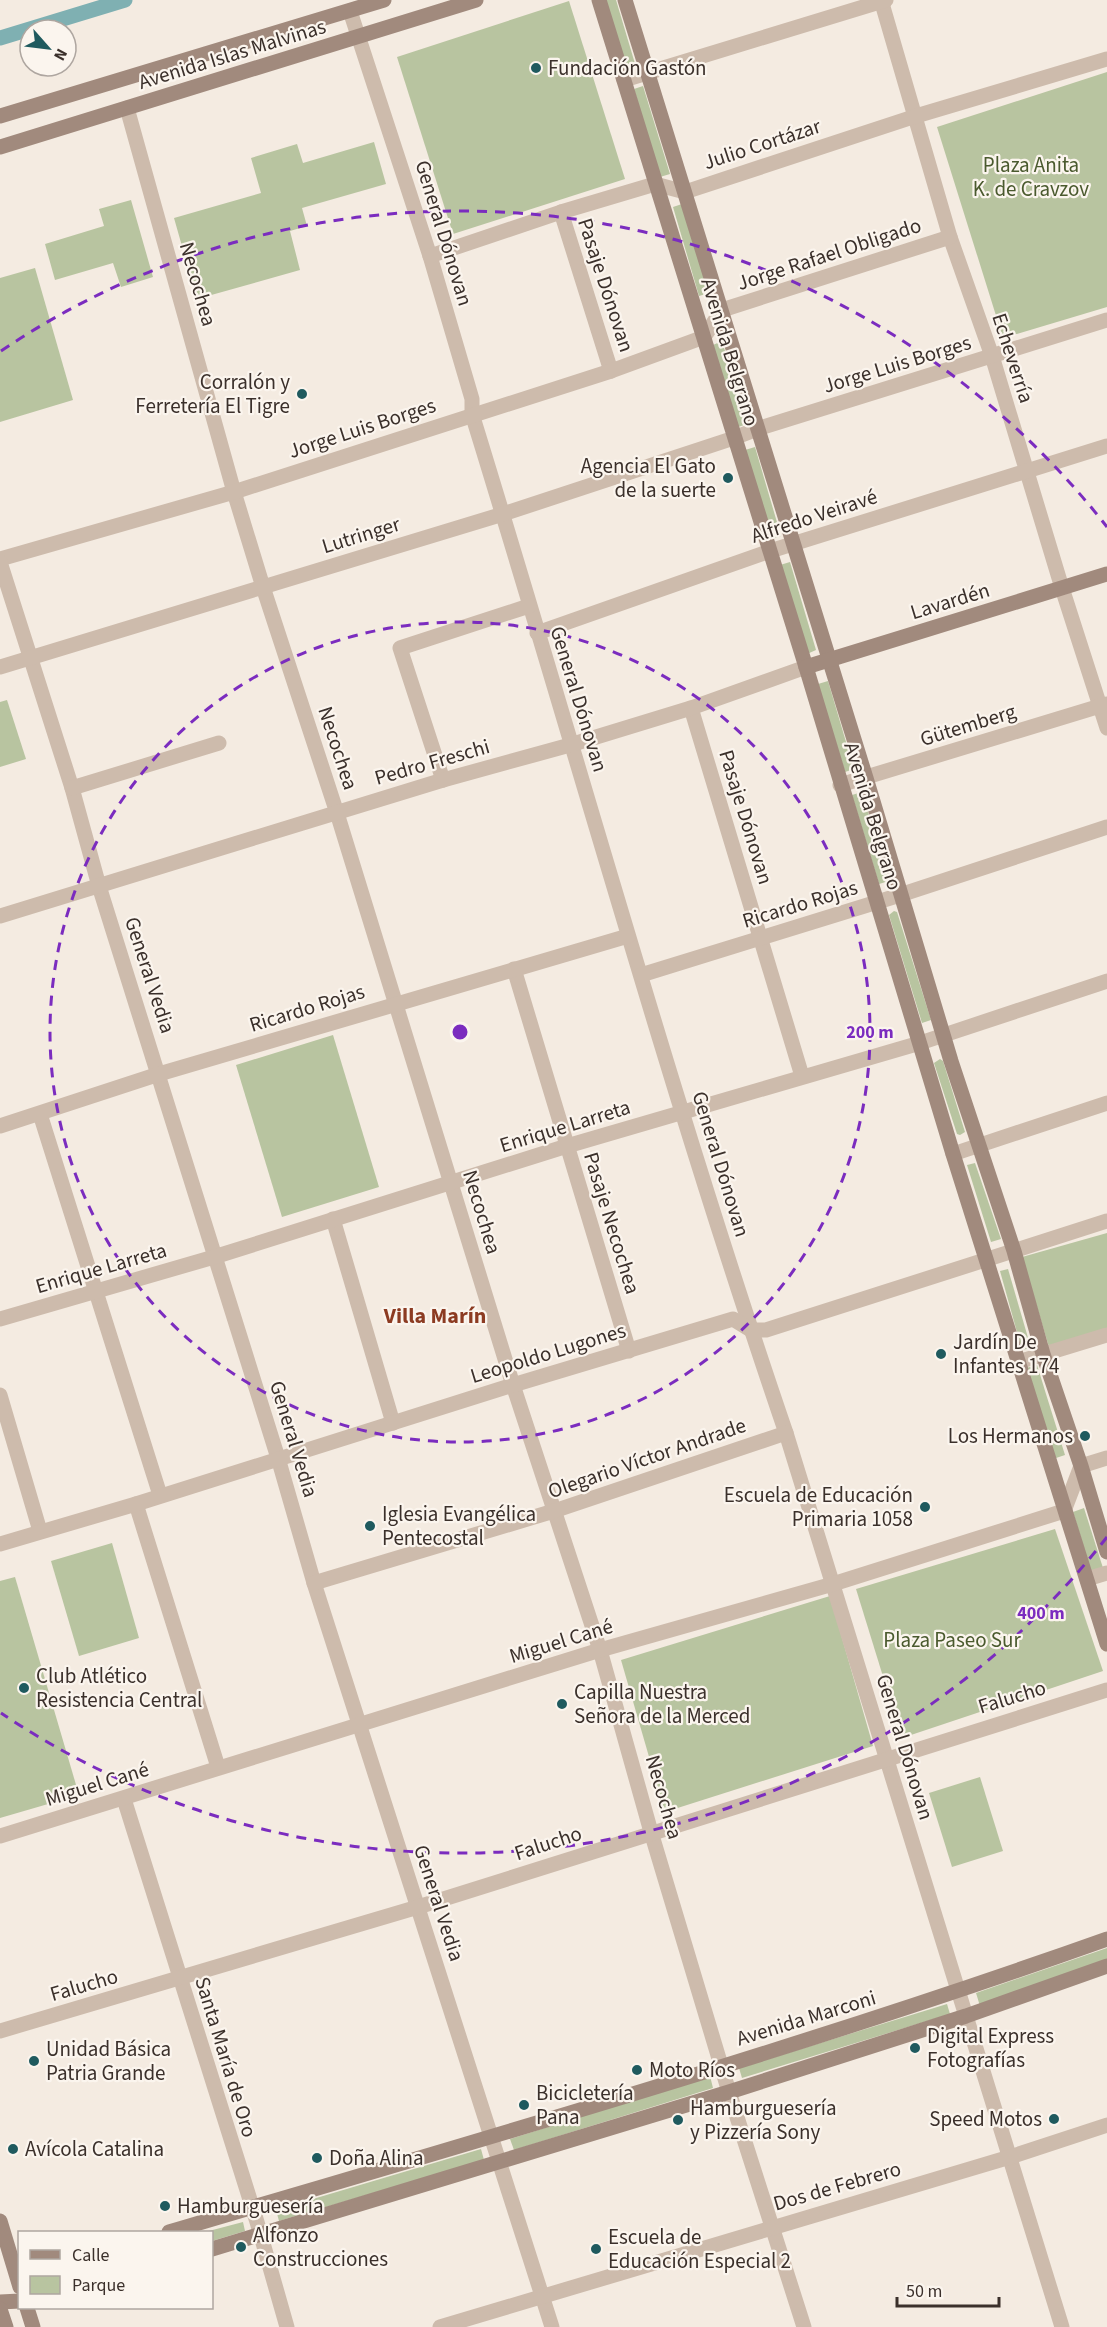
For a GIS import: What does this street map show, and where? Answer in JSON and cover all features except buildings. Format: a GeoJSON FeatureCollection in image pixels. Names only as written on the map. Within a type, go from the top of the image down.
{"type":"FeatureCollection","features":[{"type":"Feature","properties":{"kind":"main road","name":"Avenida Islas Malvinas"},"geometry":{"type":"LineString","coordinates":[[0,116],[384,0]]}},
{"type":"Feature","properties":{"kind":"main road","name":"Avenida Islas Malvinas"},"geometry":{"type":"LineString","coordinates":[[0,147],[476,0]]}},
{"type":"Feature","properties":{"kind":"main road","name":"Avenida Belgrano"},"geometry":{"type":"LineString","coordinates":[[599,0],[806,667],[953,1155],[988,1260],[1107,1644]]}},
{"type":"Feature","properties":{"kind":"main road","name":"Avenida Belgrano"},"geometry":{"type":"LineString","coordinates":[[624,0],[722,310],[900,895],[1107,1552]]}},
{"type":"Feature","properties":{"kind":"main road","name":"Lavardén"},"geometry":{"type":"LineString","coordinates":[[806,667],[1107,574]]}},
{"type":"Feature","properties":{"kind":"main road","name":"Avenida Marconi"},"geometry":{"type":"LineString","coordinates":[[172,2231],[722,2066],[959,1992],[1107,1939]]}},
{"type":"Feature","properties":{"kind":"main road"},"geometry":{"type":"LineString","coordinates":[[213,2249],[729,2092],[966,2016],[1107,1966]]}},
{"type":"Feature","properties":{"kind":"main road"},"geometry":{"type":"LineString","coordinates":[[0,2221],[18,2278]]}},
{"type":"Feature","properties":{"kind":"main road"},"geometry":{"type":"LineString","coordinates":[[0,2277],[18,2281]]}},
{"type":"Feature","properties":{"kind":"main road"},"geometry":{"type":"LineString","coordinates":[[0,2302],[18,2301]]}},
{"type":"Feature","properties":{"kind":"main road"},"geometry":{"type":"LineString","coordinates":[[0,2309],[6,2327]]}},
{"type":"Feature","properties":{"kind":"main road"},"geometry":{"type":"LineString","coordinates":[[28,2309],[33,2327]]}},
{"type":"Feature","properties":{"kind":"street"},"geometry":{"type":"LineString","coordinates":[[624,80],[883,0]]}},
{"type":"Feature","properties":{"kind":"street","name":"Echeverría"},"geometry":{"type":"LineString","coordinates":[[883,0],[950,237],[992,356],[1062,588],[1103,705],[1107,728]]}},
{"type":"Feature","properties":{"kind":"street","name":"General Dónovan"},"geometry":{"type":"LineString","coordinates":[[350,10],[430,256],[472,399],[472,414],[628,936],[751,1330],[786,1433],[1062,2327]]}},
{"type":"Feature","properties":{"kind":"street","name":"Julio Cortázar"},"geometry":{"type":"LineString","coordinates":[[655,184],[685,192],[916,116],[1107,59]]}},
{"type":"Feature","properties":{"kind":"street","name":"Necochea"},"geometry":{"type":"LineString","coordinates":[[127,108],[234,492],[337,813],[513,1385],[600,1650],[651,1832],[729,2092],[804,2327]]}},
{"type":"Feature","properties":{"kind":"street"},"geometry":{"type":"LineString","coordinates":[[430,256],[655,184]]}},
{"type":"Feature","properties":{"kind":"street","name":"Pasaje Dónovan"},"geometry":{"type":"LineString","coordinates":[[561,213],[611,371]]}},
{"type":"Feature","properties":{"kind":"street","name":"Jorge Rafael Obligado"},"geometry":{"type":"LineString","coordinates":[[722,310],[950,237]]}},
{"type":"Feature","properties":{"kind":"street"},"geometry":{"type":"LineString","coordinates":[[704,337],[722,310]]}},
{"type":"Feature","properties":{"kind":"street","name":"Jorge Luis Borges"},"geometry":{"type":"LineString","coordinates":[[734,438],[1107,320]]}},
{"type":"Feature","properties":{"kind":"street","name":"Jorge Luis Borges"},"geometry":{"type":"LineString","coordinates":[[0,561],[234,492],[611,371],[704,337]]}},
{"type":"Feature","properties":{"kind":"street","name":"Lutringer"},"geometry":{"type":"LineString","coordinates":[[0,667],[502,514],[734,438]]}},
{"type":"Feature","properties":{"kind":"street","name":"Alfredo Veiravé"},"geometry":{"type":"LineString","coordinates":[[537,633],[770,551],[1107,446]]}},
{"type":"Feature","properties":{"kind":"street","name":"General Vedia"},"geometry":{"type":"LineString","coordinates":[[0,561],[72,788],[99,886],[278,1458],[314,1582],[552,2327]]}},
{"type":"Feature","properties":{"kind":"street"},"geometry":{"type":"LineString","coordinates":[[443,780],[400,648],[529,606]]}},
{"type":"Feature","properties":{"kind":"street","name":"Pedro Freschi"},"geometry":{"type":"LineString","coordinates":[[0,916],[443,780],[691,708],[806,667]]}},
{"type":"Feature","properties":{"kind":"street","name":"Gütemberg"},"geometry":{"type":"LineString","coordinates":[[840,785],[1103,705]]}},
{"type":"Feature","properties":{"kind":"street","name":"Pasaje Dónovan"},"geometry":{"type":"LineString","coordinates":[[691,708],[802,1076]]}},
{"type":"Feature","properties":{"kind":"street"},"geometry":{"type":"LineString","coordinates":[[72,788],[219,743]]}},
{"type":"Feature","properties":{"kind":"street","name":"Ricardo Rojas"},"geometry":{"type":"LineString","coordinates":[[641,975],[878,902],[1107,827]]}},
{"type":"Feature","properties":{"kind":"street","name":"Ricardo Rojas"},"geometry":{"type":"LineString","coordinates":[[0,1126],[159,1074],[628,936]]}},
{"type":"Feature","properties":{"kind":"street","name":"Pasaje Necochea"},"geometry":{"type":"LineString","coordinates":[[514,969],[629,1351]]}},
{"type":"Feature","properties":{"kind":"street","name":"Enrique Larreta"},"geometry":{"type":"LineString","coordinates":[[0,1319],[214,1257],[567,1146],[920,1043],[1107,981]]}},
{"type":"Feature","properties":{"kind":"street"},"geometry":{"type":"LineString","coordinates":[[953,1155],[1107,1103]]}},
{"type":"Feature","properties":{"kind":"street"},"geometry":{"type":"LineString","coordinates":[[40,1114],[160,1495]]}},
{"type":"Feature","properties":{"kind":"street"},"geometry":{"type":"LineString","coordinates":[[333,1219],[393,1423]]}},
{"type":"Feature","properties":{"kind":"street","name":"Leopoldo Lugones"},"geometry":{"type":"LineString","coordinates":[[0,1544],[136,1504],[513,1385],[733,1320],[751,1330],[766,1330],[1107,1221]]}},
{"type":"Feature","properties":{"kind":"street"},"geometry":{"type":"LineString","coordinates":[[1018,1362],[1107,1335]]}},
{"type":"Feature","properties":{"kind":"street"},"geometry":{"type":"LineString","coordinates":[[0,1395],[40,1531]]}},
{"type":"Feature","properties":{"kind":"street","name":"Olegario Víctor Andrade"},"geometry":{"type":"LineString","coordinates":[[314,1582],[554,1511],[786,1433]]}},
{"type":"Feature","properties":{"kind":"street"},"geometry":{"type":"LineString","coordinates":[[1064,1511],[1081,1466],[1107,1458]]}},
{"type":"Feature","properties":{"kind":"street"},"geometry":{"type":"LineString","coordinates":[[136,1504],[218,1767]]}},
{"type":"Feature","properties":{"kind":"street","name":"Miguel Cané"},"geometry":{"type":"LineString","coordinates":[[0,1836],[600,1650],[833,1584],[1064,1511]]}},
{"type":"Feature","properties":{"kind":"street"},"geometry":{"type":"LineString","coordinates":[[1087,1579],[1107,1573]]}},
{"type":"Feature","properties":{"kind":"street","name":"Falucho"},"geometry":{"type":"LineString","coordinates":[[0,2031],[418,1907],[1107,1690]]}},
{"type":"Feature","properties":{"kind":"street","name":"Santa María de Oro"},"geometry":{"type":"LineString","coordinates":[[124,1799],[287,2327]]}},
{"type":"Feature","properties":{"kind":"street","name":"Dos de Febrero"},"geometry":{"type":"LineString","coordinates":[[440,2327],[1010,2157],[1107,2125]]}},
{"type":"Feature","properties":{"kind":"green space"},"geometry":{"type":"Polygon","coordinates":[[[605,0],[616,0],[636,67],[626,70],[605,0]]]}},
{"type":"Feature","properties":{"kind":"green space"},"geometry":{"type":"Polygon","coordinates":[[[569,1],[625,179],[453,234],[397,57],[569,1]]]}},
{"type":"Feature","properties":{"kind":"green space","name":"Plaza Anita K. de Cravzov"},"geometry":{"type":"Polygon","coordinates":[[[1107,72],[1107,307],[1003,338],[937,127],[1107,72]]]}},
{"type":"Feature","properties":{"kind":"green space"},"geometry":{"type":"Polygon","coordinates":[[[643,86],[670,174],[660,177],[634,89],[643,86]]]}},
{"type":"Feature","properties":{"kind":"green space"},"geometry":{"type":"Polygon","coordinates":[[[374,142],[386,184],[302,208],[307,226],[290,231],[300,270],[197,299],[174,218],[261,193],[251,158],[297,144],[303,163],[374,142]]]}},
{"type":"Feature","properties":{"kind":"green space"},"geometry":{"type":"Polygon","coordinates":[[[131,200],[153,277],[121,287],[113,263],[55,280],[45,244],[104,226],[99,209],[131,200]]]}},
{"type":"Feature","properties":{"kind":"green space"},"geometry":{"type":"Polygon","coordinates":[[[682,204],[709,293],[699,296],[673,207],[682,204]]]}},
{"type":"Feature","properties":{"kind":"green space"},"geometry":{"type":"Polygon","coordinates":[[[35,268],[73,400],[0,422],[0,278],[35,268]]]}},
{"type":"Feature","properties":{"kind":"green space"},"geometry":{"type":"Polygon","coordinates":[[[722,341],[747,424],[738,427],[713,345],[722,341]]]}},
{"type":"Feature","properties":{"kind":"green space"},"geometry":{"type":"Polygon","coordinates":[[[755,447],[781,536],[772,539],[745,450],[755,447]]]}},
{"type":"Feature","properties":{"kind":"green space"},"geometry":{"type":"Polygon","coordinates":[[[790,562],[816,650],[807,654],[780,565],[790,562]]]}},
{"type":"Feature","properties":{"kind":"green space"},"geometry":{"type":"Polygon","coordinates":[[[828,681],[854,769],[845,772],[818,684],[828,681]]]}},
{"type":"Feature","properties":{"kind":"green space"},"geometry":{"type":"Polygon","coordinates":[[[7,700],[26,759],[0,767],[0,702],[7,700]]]}},
{"type":"Feature","properties":{"kind":"green space"},"geometry":{"type":"Polygon","coordinates":[[[862,792],[889,881],[879,884],[852,795],[862,792]]]}},
{"type":"Feature","properties":{"kind":"green space"},"geometry":{"type":"Polygon","coordinates":[[[894,911],[897,912],[931,1020],[922,1023],[889,915],[894,911]]]}},
{"type":"Feature","properties":{"kind":"green space"},"geometry":{"type":"Polygon","coordinates":[[[333,1035],[379,1187],[282,1217],[236,1065],[333,1035]]]}},
{"type":"Feature","properties":{"kind":"green space"},"geometry":{"type":"Polygon","coordinates":[[[940,1059],[943,1061],[965,1132],[960,1135],[957,1134],[934,1063],[940,1059]]]}},
{"type":"Feature","properties":{"kind":"green space"},"geometry":{"type":"Polygon","coordinates":[[[975,1163],[1001,1239],[991,1242],[967,1165],[975,1163]]]}},
{"type":"Feature","properties":{"kind":"green space"},"geometry":{"type":"Polygon","coordinates":[[[1107,1233],[1107,1329],[1049,1347],[1022,1257],[1107,1233]]]}},
{"type":"Feature","properties":{"kind":"green space"},"geometry":{"type":"Polygon","coordinates":[[[1008,1269],[1031,1348],[1022,1350],[1000,1271],[1008,1269]]]}},
{"type":"Feature","properties":{"kind":"green space"},"geometry":{"type":"Polygon","coordinates":[[[1037,1365],[1065,1455],[1053,1459],[1026,1368],[1037,1365]]]}},
{"type":"Feature","properties":{"kind":"green space"},"geometry":{"type":"Polygon","coordinates":[[[1084,1508],[1103,1568],[1091,1571],[1073,1512],[1084,1508]]]}},
{"type":"Feature","properties":{"kind":"green space","name":"Plaza Paseo Sur"},"geometry":{"type":"Polygon","coordinates":[[[1055,1529],[1103,1671],[902,1738],[856,1589],[1055,1529]]]}},
{"type":"Feature","properties":{"kind":"green space"},"geometry":{"type":"Polygon","coordinates":[[[112,1543],[139,1638],[79,1656],[51,1561],[112,1543]]]}},
{"type":"Feature","properties":{"kind":"green space","name":"Club Atlético Resistencia Central"},"geometry":{"type":"Polygon","coordinates":[[[15,1577],[79,1795],[0,1818],[0,1581],[15,1577]]]}},
{"type":"Feature","properties":{"kind":"green space"},"geometry":{"type":"Polygon","coordinates":[[[830,1596],[873,1746],[665,1812],[621,1660],[830,1596]]]}},
{"type":"Feature","properties":{"kind":"green space"},"geometry":{"type":"Polygon","coordinates":[[[980,1777],[1003,1851],[952,1867],[929,1793],[980,1777]]]}},
{"type":"Feature","properties":{"kind":"green space"},"geometry":{"type":"Polygon","coordinates":[[[1107,1948],[1107,1962],[980,2006],[976,1993],[1107,1948]]]}},
{"type":"Feature","properties":{"kind":"green space"},"geometry":{"type":"Polygon","coordinates":[[[947,2004],[950,2014],[742,2078],[739,2068],[947,2004]]]}},
{"type":"Feature","properties":{"kind":"green space"},"geometry":{"type":"Polygon","coordinates":[[[710,2076],[713,2088],[514,2150],[510,2139],[710,2076]]]}},
{"type":"Feature","properties":{"kind":"green space"},"geometry":{"type":"Polygon","coordinates":[[[481,2149],[484,2160],[279,2221],[276,2210],[481,2149]]]}},
{"type":"Feature","properties":{"kind":"green space"},"geometry":{"type":"Polygon","coordinates":[[[243,2222],[245,2231],[213,2241],[213,2231],[209,2231],[243,2222]]]}},
{"type":"Feature","properties":{"kind":"waterway"},"geometry":{"type":"LineString","coordinates":[[0,38],[125,0]]}},
{"type":"Feature","properties":{"kind":"place","name":"Fundación Gastón"},"geometry":{"type":"Point","coordinates":[536,68]}},
{"type":"Feature","properties":{"kind":"place","name":"Corralón y Ferretería El Tigre"},"geometry":{"type":"Point","coordinates":[302,394]}},
{"type":"Feature","properties":{"kind":"place","name":"Agencia El Gato de la suerte"},"geometry":{"type":"Point","coordinates":[728,478]}},
{"type":"Feature","properties":{"kind":"place","name":"Jardín De Infantes 174"},"geometry":{"type":"Point","coordinates":[941,1354]}},
{"type":"Feature","properties":{"kind":"place","name":"Los Hermanos"},"geometry":{"type":"Point","coordinates":[1085,1436]}},
{"type":"Feature","properties":{"kind":"place","name":"Escuela de Educación Primaria 1058"},"geometry":{"type":"Point","coordinates":[925,1507]}},
{"type":"Feature","properties":{"kind":"place","name":"Iglesia Evangélica Pentecostal"},"geometry":{"type":"Point","coordinates":[370,1526]}},
{"type":"Feature","properties":{"kind":"place","name":"Club Atlético Resistencia Central"},"geometry":{"type":"Point","coordinates":[24,1688]}},
{"type":"Feature","properties":{"kind":"place","name":"Capilla Nuestra Señora de la Merced"},"geometry":{"type":"Point","coordinates":[562,1704]}},
{"type":"Feature","properties":{"kind":"place","name":"Digital Express Fotografías"},"geometry":{"type":"Point","coordinates":[915,2048]}},
{"type":"Feature","properties":{"kind":"place","name":"Unidad Básica Patria Grande"},"geometry":{"type":"Point","coordinates":[34,2061]}},
{"type":"Feature","properties":{"kind":"place","name":"Moto Ríos"},"geometry":{"type":"Point","coordinates":[637,2070]}},
{"type":"Feature","properties":{"kind":"place","name":"Bicicletería Pana"},"geometry":{"type":"Point","coordinates":[524,2105]}},
{"type":"Feature","properties":{"kind":"place","name":"Speed Motos"},"geometry":{"type":"Point","coordinates":[1054,2119]}},
{"type":"Feature","properties":{"kind":"place","name":"Hamburguesería y Pizzería Sony"},"geometry":{"type":"Point","coordinates":[678,2120]}},
{"type":"Feature","properties":{"kind":"place","name":"Avícola Catalina"},"geometry":{"type":"Point","coordinates":[13,2149]}},
{"type":"Feature","properties":{"kind":"place","name":"Doña Alina"},"geometry":{"type":"Point","coordinates":[317,2158]}},
{"type":"Feature","properties":{"kind":"place","name":"Hamburguesería"},"geometry":{"type":"Point","coordinates":[165,2206]}},
{"type":"Feature","properties":{"kind":"place","name":"Alfonzo Construcciones"},"geometry":{"type":"Point","coordinates":[241,2247]}},
{"type":"Feature","properties":{"kind":"place","name":"Escuela de Educación Especial 2"},"geometry":{"type":"Point","coordinates":[596,2249]}},
{"type":"Feature","properties":{"kind":"district","name":"Villa Marín"},"geometry":{"type":"Point","coordinates":[435,1315]}}]}
